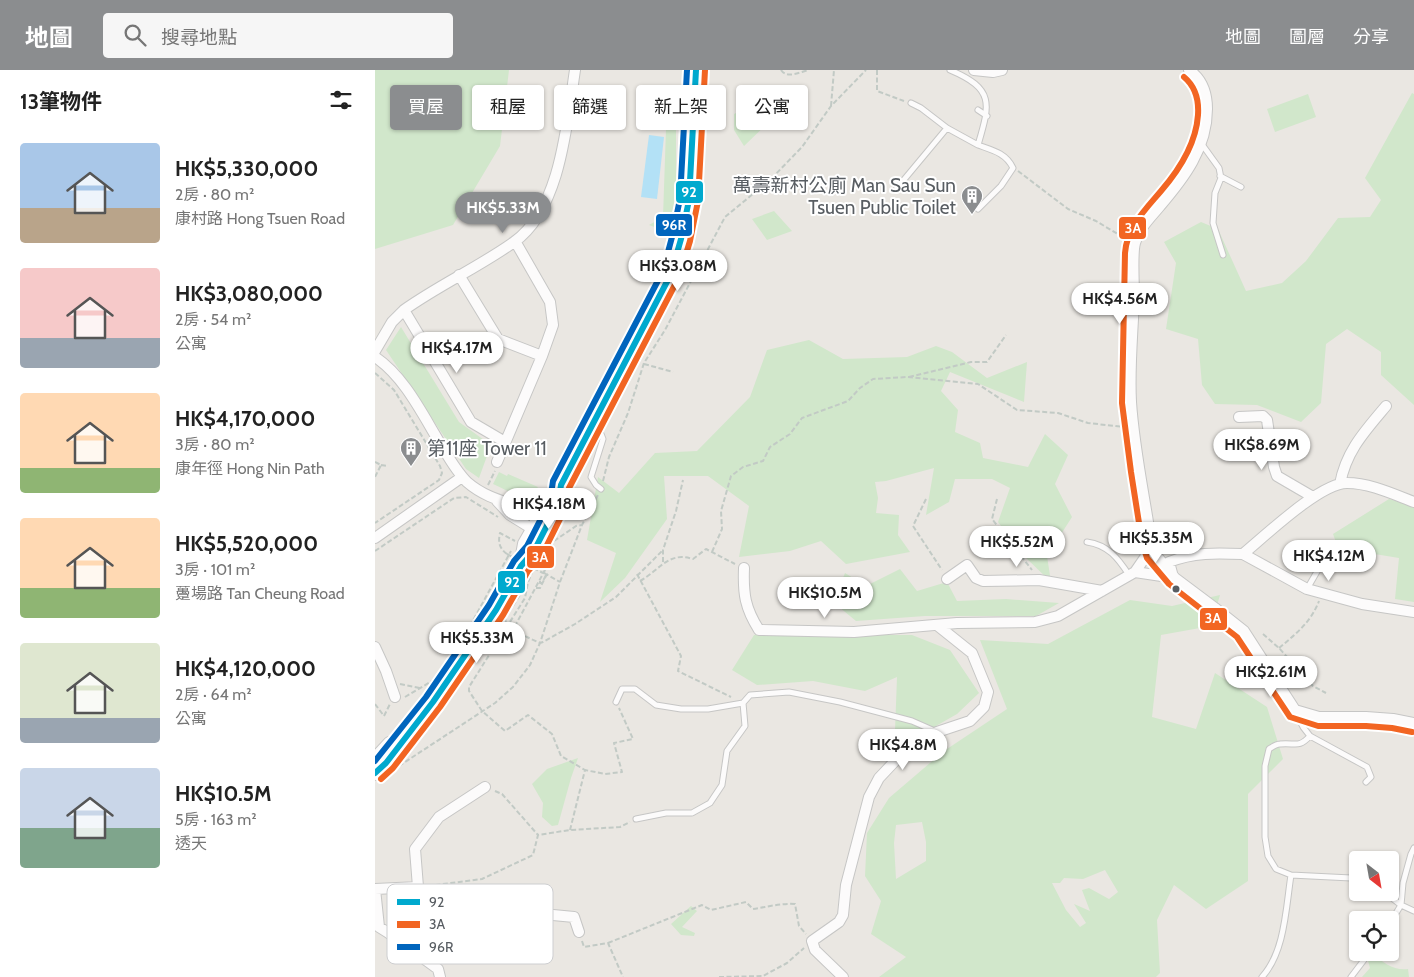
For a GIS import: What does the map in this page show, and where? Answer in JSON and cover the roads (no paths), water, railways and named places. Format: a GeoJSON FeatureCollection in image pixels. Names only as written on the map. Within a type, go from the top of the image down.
{"type":"FeatureCollection","features":[{"type":"Feature","properties":{"kind":"main road"},"geometry":{"type":"LineString","coordinates":[[375,773],[380,760],[402,743],[433,702],[496,610],[521,566],[525,544],[541,537],[549,498],[561,485],[671,274],[677,256],[689,200],[696,70]]}},
{"type":"Feature","properties":{"kind":"street"},"geometry":{"type":"LineString","coordinates":[[375,351],[392,322],[404,310],[515,242],[543,208],[554,182],[566,127],[575,70]]}},
{"type":"Feature","properties":{"kind":"street"},"geometry":{"type":"LineString","coordinates":[[974,70],[993,72],[1002,70]]}},
{"type":"Feature","properties":{"kind":"street"},"geometry":{"type":"LineString","coordinates":[[1189,70],[1196,75],[1203,87],[1207,102],[1207,119],[1201,142],[1192,165],[1181,181],[1145,223],[1134,244],[1134,297],[1130,367],[1131,400],[1133,428],[1151,540],[1155,554],[1175,578],[1244,631],[1295,710],[1319,717],[1366,717],[1414,723]]}},
{"type":"Feature","properties":{"kind":"street"},"geometry":{"type":"LineString","coordinates":[[497,465],[553,325],[550,302],[515,242]]}},
{"type":"Feature","properties":{"kind":"street"},"geometry":{"type":"LineString","coordinates":[[459,275],[498,340],[542,356]]}},
{"type":"Feature","properties":{"kind":"street"},"geometry":{"type":"LineString","coordinates":[[404,310],[471,422],[505,442]]}},
{"type":"Feature","properties":{"kind":"street"},"geometry":{"type":"LineString","coordinates":[[375,357],[399,379],[462,477],[478,490],[497,501],[510,515],[541,537]]}},
{"type":"Feature","properties":{"kind":"street"},"geometry":{"type":"LineString","coordinates":[[1340,484],[1343,469],[1359,439],[1386,406]]}},
{"type":"Feature","properties":{"kind":"street"},"geometry":{"type":"LineString","coordinates":[[1239,416],[1263,416],[1267,420],[1277,476],[1313,497]]}},
{"type":"Feature","properties":{"kind":"street"},"geometry":{"type":"LineString","coordinates":[[375,538],[462,477]]}},
{"type":"Feature","properties":{"kind":"street"},"geometry":{"type":"LineString","coordinates":[[1243,554],[1313,497],[1331,487],[1346,482],[1366,485],[1414,502]]}},
{"type":"Feature","properties":{"kind":"street"},"geometry":{"type":"LineString","coordinates":[[497,501],[516,505],[545,517]]}},
{"type":"Feature","properties":{"kind":"street"},"geometry":{"type":"LineString","coordinates":[[744,568],[744,597],[747,610],[759,630],[854,632],[957,623],[1035,622],[1058,616],[1132,574],[1146,556],[1151,540]]}},
{"type":"Feature","properties":{"kind":"street"},"geometry":{"type":"LineString","coordinates":[[1175,578],[1169,562],[1178,558],[1209,553],[1243,554],[1307,589],[1362,604],[1414,612]]}},
{"type":"Feature","properties":{"kind":"street"},"geometry":{"type":"LineString","coordinates":[[947,579],[967,565],[976,578],[983,581],[1039,580],[1102,591]]}},
{"type":"Feature","properties":{"kind":"street"},"geometry":{"type":"LineString","coordinates":[[1132,574],[1175,578]]}},
{"type":"Feature","properties":{"kind":"street"},"geometry":{"type":"LineString","coordinates":[[843,977],[815,950],[813,941],[839,922],[843,915],[846,885],[869,797],[879,778],[896,760],[937,732],[970,721],[984,707],[988,692],[972,653],[937,625]]}},
{"type":"Feature","properties":{"kind":"street"},"geometry":{"type":"LineString","coordinates":[[375,647],[390,682],[393,699]]}},
{"type":"Feature","properties":{"kind":"street"},"geometry":{"type":"LineString","coordinates":[[418,884],[415,849],[439,817],[485,787]]}},
{"type":"Feature","properties":{"kind":"street"},"geometry":{"type":"LineString","coordinates":[[375,889],[379,927],[387,932]]}},
{"type":"Feature","properties":{"kind":"street"},"geometry":{"type":"LineString","coordinates":[[553,915],[574,917],[579,932]]}},
{"type":"Feature","properties":{"kind":"street"},"geometry":{"type":"LineString","coordinates":[[431,964],[438,969],[439,977]]}},
{"type":"Feature","properties":{"kind":"lane"},"geometry":{"type":"LineString","coordinates":[[950,70],[969,80],[983,93],[987,104],[987,116],[978,145]]}},
{"type":"Feature","properties":{"kind":"lane"},"geometry":{"type":"LineString","coordinates":[[911,103],[921,108],[947,128],[978,145],[1006,157],[1013,168],[1001,186],[978,209]]}},
{"type":"Feature","properties":{"kind":"lane"},"geometry":{"type":"LineString","coordinates":[[978,110],[987,116]]}},
{"type":"Feature","properties":{"kind":"lane"},"geometry":{"type":"LineString","coordinates":[[897,188],[947,128]]}},
{"type":"Feature","properties":{"kind":"lane"},"geometry":{"type":"LineString","coordinates":[[1201,142],[1219,168],[1221,176],[1215,194],[1213,223],[1223,255]]}},
{"type":"Feature","properties":{"kind":"lane"},"geometry":{"type":"LineString","coordinates":[[1221,176],[1241,186]]}},
{"type":"Feature","properties":{"kind":"lane"},"geometry":{"type":"LineString","coordinates":[[591,426],[601,434],[603,439],[591,477],[595,485],[601,489]]}},
{"type":"Feature","properties":{"kind":"lane"},"geometry":{"type":"LineString","coordinates":[[1087,542],[1100,545],[1112,552],[1132,574]]}},
{"type":"Feature","properties":{"kind":"lane"},"geometry":{"type":"LineString","coordinates":[[1307,589],[1326,556]]}},
{"type":"Feature","properties":{"kind":"lane"},"geometry":{"type":"LineString","coordinates":[[617,702],[622,689],[635,689],[656,705],[681,709],[708,709],[743,703],[750,695],[789,692],[840,702],[895,716],[913,721],[937,732]]}},
{"type":"Feature","properties":{"kind":"lane"},"geometry":{"type":"LineString","coordinates":[[636,819],[666,813],[692,812],[710,803],[722,785],[727,751],[745,726],[743,703]]}},
{"type":"Feature","properties":{"kind":"lane"},"geometry":{"type":"LineString","coordinates":[[1295,710],[1303,727],[1310,736],[1367,767],[1371,777],[1366,782]]}},
{"type":"Feature","properties":{"kind":"lane"},"geometry":{"type":"LineString","coordinates":[[1310,736],[1303,743],[1295,745],[1279,743],[1269,749],[1265,766],[1265,837],[1268,856],[1276,869],[1291,875],[1349,878]]}},
{"type":"Feature","properties":{"kind":"lane"},"geometry":{"type":"LineString","coordinates":[[1398,911],[1401,906],[1403,883],[1414,848]]}},
{"type":"Feature","properties":{"kind":"lane"},"geometry":{"type":"LineString","coordinates":[[1262,977],[1275,960],[1284,923],[1291,875]]}},
{"type":"Feature","properties":{"kind":"lane"},"geometry":{"type":"LineString","coordinates":[[1395,901],[1401,906],[1414,911]]}},
{"type":"Feature","properties":{"kind":"lane"},"geometry":{"type":"LineString","coordinates":[[1351,977],[1363,961]]}},
{"type":"Feature","properties":{"kind":"water"},"geometry":{"type":"Polygon","coordinates":[[[649,135],[664,137],[657,199],[641,197],[649,135]]]}},
{"type":"Feature","properties":{"kind":"place","name":"萬壽新村公廁 Man Sau Sun Tsuen Public Toilet"},"geometry":{"type":"Point","coordinates":[972,215]}},
{"type":"Feature","properties":{"kind":"place","name":"第11座 Tower 11"},"geometry":{"type":"Point","coordinates":[411,467]}}]}
